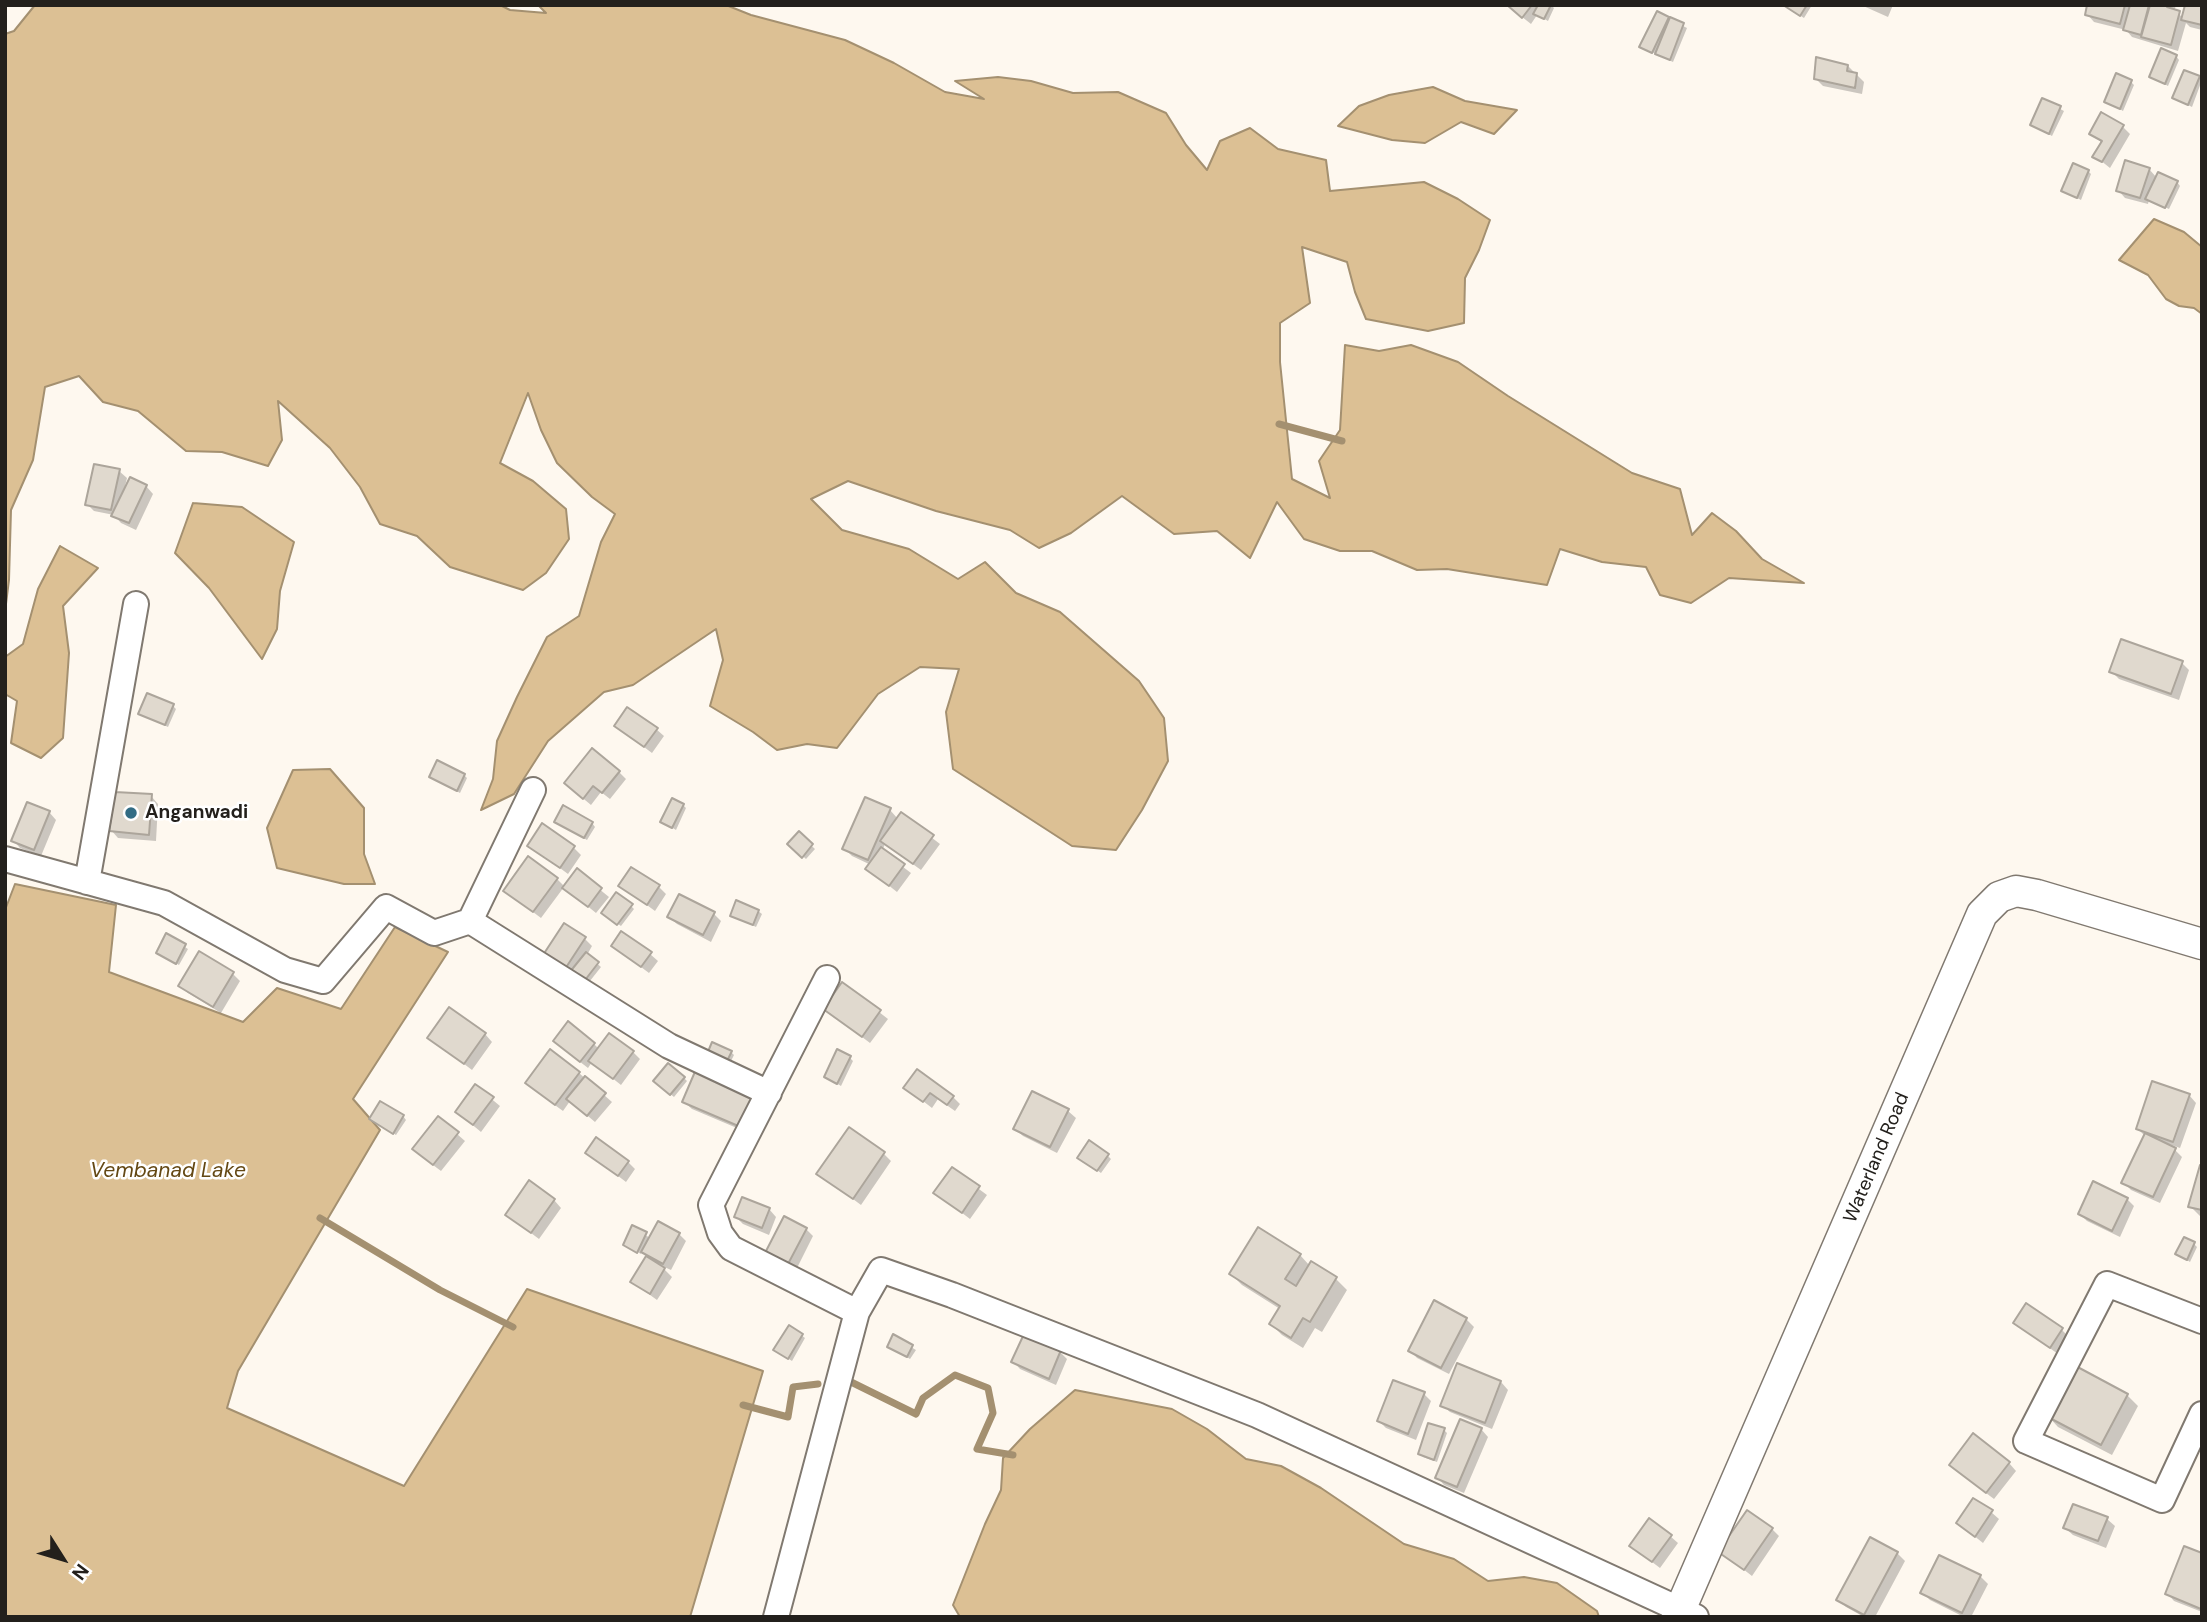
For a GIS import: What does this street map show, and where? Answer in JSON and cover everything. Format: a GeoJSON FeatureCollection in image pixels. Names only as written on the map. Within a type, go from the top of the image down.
{"type":"FeatureCollection","features":[{"type":"Feature","properties":{"kind":"main road","name":"Waterland Road"},"geometry":{"type":"LineString","coordinates":[[1685,1614],[1982,914],[1999,897],[2016,891],[2202,944]]}},
{"type":"Feature","properties":{"kind":"street"},"geometry":{"type":"LineString","coordinates":[[86,882],[136,604]]}},
{"type":"Feature","properties":{"kind":"street"},"geometry":{"type":"LineString","coordinates":[[5,859],[164,903],[285,970],[323,981],[386,907],[434,933],[470,921],[533,790]]}},
{"type":"Feature","properties":{"kind":"street"},"geometry":{"type":"LineString","coordinates":[[470,921],[669,1046],[769,1093]]}},
{"type":"Feature","properties":{"kind":"street"},"geometry":{"type":"LineString","coordinates":[[827,978],[711,1205],[720,1233],[731,1248],[857,1312]]}},
{"type":"Feature","properties":{"kind":"street"},"geometry":{"type":"LineString","coordinates":[[776,1617],[857,1312],[881,1270],[952,1295],[1257,1415],[1685,1614]]}},
{"type":"Feature","properties":{"kind":"street"},"geometry":{"type":"LineString","coordinates":[[2202,1321],[2107,1284],[2026,1441],[2162,1500],[2202,1414]]}},
{"type":"Feature","properties":{"kind":"water"},"geometry":{"type":"Polygon","coordinates":[[[35,5],[500,5],[510,10],[546,13],[538,5],[726,5],[751,15],[845,40],[894,63],[945,92],[984,99],[955,81],[998,77],[1031,81],[1073,93],[1118,92],[1166,113],[1186,145],[1207,170],[1220,141],[1250,128],[1278,149],[1326,160],[1330,191],[1424,182],[1458,199],[1490,220],[1465,278],[1464,323],[1428,331],[1366,319],[1347,262],[1302,247],[1310,303],[1280,323],[1280,362],[1292,479],[1330,498],[1319,461],[1340,430],[1345,345],[1379,351],[1411,345],[1458,362],[1632,473],[1680,489],[1692,535],[1712,513],[1736,531],[1762,559],[1804,583],[1729,578],[1691,603],[1660,595],[1646,567],[1602,562],[1560,549],[1547,585],[1447,569],[1417,570],[1372,551],[1340,551],[1304,539],[1277,502],[1250,558],[1217,531],[1174,534],[1122,496],[1071,533],[1039,548],[1010,530],[936,511],[848,481],[811,499],[842,530],[909,549],[958,579],[985,562],[1016,593],[1060,612],[1139,681],[1164,718],[1168,761],[1142,810],[1116,850],[1072,846],[953,769],[946,712],[959,669],[920,667],[878,694],[837,748],[807,744],[777,750],[710,706],[723,660],[716,629],[633,685],[604,692],[548,741],[514,794],[481,810],[493,779],[497,741],[547,637],[579,616],[601,542],[615,514],[592,497],[557,463],[541,430],[528,393],[500,463],[533,481],[566,509],[569,539],[546,573],[523,590],[450,567],[417,536],[380,524],[360,487],[330,448],[278,401],[282,440],[268,466],[222,452],[186,451],[138,411],[103,402],[79,376],[45,387],[33,460],[11,510],[9,580],[5,612],[5,34],[14,31],[35,5]]]}},
{"type":"Feature","properties":{"kind":"water"},"geometry":{"type":"Polygon","coordinates":[[[1433,87],[1465,101],[1517,110],[1494,134],[1461,122],[1425,143],[1392,140],[1338,126],[1359,106],[1389,95],[1433,87]]]}},
{"type":"Feature","properties":{"kind":"water"},"geometry":{"type":"Polygon","coordinates":[[[2154,219],[2184,232],[2202,247],[2202,314],[2194,308],[2179,306],[2166,299],[2148,275],[2119,260],[2154,219]]]}},
{"type":"Feature","properties":{"kind":"water"},"geometry":{"type":"Polygon","coordinates":[[[193,503],[242,507],[294,542],[280,591],[277,629],[262,659],[209,588],[175,553],[193,503]]]}},
{"type":"Feature","properties":{"kind":"water"},"geometry":{"type":"Polygon","coordinates":[[[60,546],[98,568],[63,606],[69,653],[63,738],[41,758],[11,743],[17,701],[5,694],[5,657],[23,644],[38,589],[60,546]]]}},
{"type":"Feature","properties":{"kind":"water"},"geometry":{"type":"Polygon","coordinates":[[[330,769],[364,808],[364,854],[375,884],[344,884],[277,868],[267,828],[293,770],[330,769]]]}},
{"type":"Feature","properties":{"kind":"water","name":"Vembanad Lake"},"geometry":{"type":"Polygon","coordinates":[[[15,884],[116,905],[109,972],[243,1022],[277,988],[341,1009],[395,927],[448,952],[353,1099],[380,1130],[238,1371],[227,1408],[404,1486],[527,1289],[763,1371],[690,1617],[5,1617],[5,910],[15,884]]]}},
{"type":"Feature","properties":{"kind":"water"},"geometry":{"type":"Polygon","coordinates":[[[1075,1390],[1172,1409],[1207,1429],[1246,1459],[1281,1466],[1321,1488],[1404,1544],[1454,1559],[1488,1581],[1524,1577],[1557,1583],[1597,1611],[1599,1617],[960,1617],[953,1605],[1001,1490],[1003,1458],[1030,1429],[1075,1390]]]}},
{"type":"Feature","properties":{"kind":"building"},"geometry":{"type":"Polygon","coordinates":[[[1507,5],[1532,5],[1522,18],[1507,5]]]}},
{"type":"Feature","properties":{"kind":"building"},"geometry":{"type":"Polygon","coordinates":[[[1538,5],[1551,5],[1544,19],[1533,14],[1538,5]]]}},
{"type":"Feature","properties":{"kind":"building"},"geometry":{"type":"Polygon","coordinates":[[[1783,5],[1807,5],[1800,16],[1783,5]]]}},
{"type":"Feature","properties":{"kind":"building"},"geometry":{"type":"Polygon","coordinates":[[[2087,5],[2125,5],[2120,24],[2085,15],[2087,5]]]}},
{"type":"Feature","properties":{"kind":"building"},"geometry":{"type":"Polygon","coordinates":[[[2130,5],[2149,5],[2141,35],[2123,30],[2130,5]]]}},
{"type":"Feature","properties":{"kind":"building"},"geometry":{"type":"Polygon","coordinates":[[[2150,5],[2167,5],[2180,11],[2171,45],[2141,37],[2150,5]]]}},
{"type":"Feature","properties":{"kind":"building"},"geometry":{"type":"Polygon","coordinates":[[[2185,5],[2202,5],[2202,25],[2181,20],[2185,5]]]}},
{"type":"Feature","properties":{"kind":"building"},"geometry":{"type":"Polygon","coordinates":[[[1657,11],[1669,17],[1652,53],[1639,47],[1657,11]]]}},
{"type":"Feature","properties":{"kind":"building"},"geometry":{"type":"Polygon","coordinates":[[[1670,17],[1684,23],[1670,60],[1655,54],[1670,17]]]}},
{"type":"Feature","properties":{"kind":"building"},"geometry":{"type":"Polygon","coordinates":[[[2161,48],[2177,55],[2165,84],[2149,77],[2161,48]]]}},
{"type":"Feature","properties":{"kind":"building"},"geometry":{"type":"Polygon","coordinates":[[[1816,57],[1848,65],[1847,71],[1857,73],[1855,88],[1814,79],[1816,57]]]}},
{"type":"Feature","properties":{"kind":"building"},"geometry":{"type":"Polygon","coordinates":[[[2184,70],[2200,76],[2188,105],[2172,98],[2184,70]]]}},
{"type":"Feature","properties":{"kind":"building"},"geometry":{"type":"Polygon","coordinates":[[[2116,73],[2132,80],[2120,109],[2104,102],[2116,73]]]}},
{"type":"Feature","properties":{"kind":"building"},"geometry":{"type":"Polygon","coordinates":[[[2042,98],[2061,106],[2049,134],[2030,125],[2042,98]]]}},
{"type":"Feature","properties":{"kind":"building"},"geometry":{"type":"Polygon","coordinates":[[[2101,112],[2124,125],[2102,162],[2092,157],[2102,141],[2089,134],[2101,112]]]}},
{"type":"Feature","properties":{"kind":"building"},"geometry":{"type":"Polygon","coordinates":[[[2125,160],[2150,168],[2140,198],[2116,191],[2125,160]]]}},
{"type":"Feature","properties":{"kind":"building"},"geometry":{"type":"Polygon","coordinates":[[[2073,163],[2089,170],[2077,198],[2061,191],[2073,163]]]}},
{"type":"Feature","properties":{"kind":"building"},"geometry":{"type":"Polygon","coordinates":[[[2158,172],[2178,181],[2165,208],[2145,199],[2158,172]]]}},
{"type":"Feature","properties":{"kind":"building"},"geometry":{"type":"Polygon","coordinates":[[[94,464],[120,469],[111,510],[85,505],[94,464]]]}},
{"type":"Feature","properties":{"kind":"building"},"geometry":{"type":"Polygon","coordinates":[[[130,477],[147,485],[129,523],[111,516],[130,477]]]}},
{"type":"Feature","properties":{"kind":"building"},"geometry":{"type":"Polygon","coordinates":[[[2121,639],[2183,661],[2171,694],[2109,672],[2121,639]]]}},
{"type":"Feature","properties":{"kind":"building"},"geometry":{"type":"Polygon","coordinates":[[[147,693],[174,704],[165,725],[138,714],[147,693]]]}},
{"type":"Feature","properties":{"kind":"building"},"geometry":{"type":"Polygon","coordinates":[[[627,707],[658,728],[644,747],[614,726],[627,707]]]}},
{"type":"Feature","properties":{"kind":"building"},"geometry":{"type":"Polygon","coordinates":[[[592,748],[620,771],[602,793],[593,786],[583,799],[564,783],[592,748]]]}},
{"type":"Feature","properties":{"kind":"building"},"geometry":{"type":"Polygon","coordinates":[[[437,760],[465,774],[457,791],[429,777],[437,760]]]}},
{"type":"Feature","properties":{"kind":"building","name":"Anganwadi"},"geometry":{"type":"Polygon","coordinates":[[[115,792],[152,794],[149,835],[109,831],[115,792]]]}},
{"type":"Feature","properties":{"kind":"building"},"geometry":{"type":"Polygon","coordinates":[[[865,797],[891,808],[868,860],[842,849],[865,797]]]}},
{"type":"Feature","properties":{"kind":"building"},"geometry":{"type":"Polygon","coordinates":[[[672,798],[684,804],[672,828],[660,822],[672,798]]]}},
{"type":"Feature","properties":{"kind":"building"},"geometry":{"type":"Polygon","coordinates":[[[27,802],[50,811],[34,850],[11,841],[27,802]]]}},
{"type":"Feature","properties":{"kind":"building"},"geometry":{"type":"Polygon","coordinates":[[[563,805],[593,822],[584,838],[554,822],[563,805]]]}},
{"type":"Feature","properties":{"kind":"building"},"geometry":{"type":"Polygon","coordinates":[[[901,812],[934,835],[913,864],[880,841],[901,812]]]}},
{"type":"Feature","properties":{"kind":"building"},"geometry":{"type":"Polygon","coordinates":[[[542,823],[575,846],[560,868],[527,846],[542,823]]]}},
{"type":"Feature","properties":{"kind":"building"},"geometry":{"type":"Polygon","coordinates":[[[799,831],[813,844],[802,858],[787,844],[799,831]]]}},
{"type":"Feature","properties":{"kind":"building"},"geometry":{"type":"Polygon","coordinates":[[[881,847],[905,864],[889,886],[865,869],[881,847]]]}},
{"type":"Feature","properties":{"kind":"building"},"geometry":{"type":"Polygon","coordinates":[[[528,856],[558,878],[533,912],[503,891],[528,856]]]}},
{"type":"Feature","properties":{"kind":"building"},"geometry":{"type":"Polygon","coordinates":[[[631,867],[660,885],[647,905],[618,886],[631,867]]]}},
{"type":"Feature","properties":{"kind":"building"},"geometry":{"type":"Polygon","coordinates":[[[577,868],[602,888],[588,907],[562,888],[577,868]]]}},
{"type":"Feature","properties":{"kind":"building"},"geometry":{"type":"Polygon","coordinates":[[[616,892],[633,904],[617,925],[601,913],[616,892]]]}},
{"type":"Feature","properties":{"kind":"building"},"geometry":{"type":"Polygon","coordinates":[[[679,894],[715,912],[703,935],[667,917],[679,894]]]}},
{"type":"Feature","properties":{"kind":"building"},"geometry":{"type":"Polygon","coordinates":[[[736,900],[759,910],[753,925],[730,916],[736,900]]]}},
{"type":"Feature","properties":{"kind":"building"},"geometry":{"type":"Polygon","coordinates":[[[564,923],[586,937],[565,969],[543,955],[564,923]]]}},
{"type":"Feature","properties":{"kind":"building"},"geometry":{"type":"Polygon","coordinates":[[[621,931],[652,952],[641,967],[611,946],[621,931]]]}},
{"type":"Feature","properties":{"kind":"building"},"geometry":{"type":"Polygon","coordinates":[[[166,933],[186,944],[176,964],[156,953],[166,933]]]}},
{"type":"Feature","properties":{"kind":"building"},"geometry":{"type":"Polygon","coordinates":[[[199,951],[234,972],[213,1007],[178,986],[199,951]]]}},
{"type":"Feature","properties":{"kind":"building"},"geometry":{"type":"Polygon","coordinates":[[[586,952],[599,962],[582,984],[569,973],[586,952]]]}},
{"type":"Feature","properties":{"kind":"building"},"geometry":{"type":"Polygon","coordinates":[[[842,982],[881,1010],[862,1037],[823,1009],[842,982]]]}},
{"type":"Feature","properties":{"kind":"building"},"geometry":{"type":"Polygon","coordinates":[[[449,1007],[486,1033],[464,1064],[427,1038],[449,1007]]]}},
{"type":"Feature","properties":{"kind":"building"},"geometry":{"type":"Polygon","coordinates":[[[568,1021],[595,1043],[580,1062],[553,1041],[568,1021]]]}},
{"type":"Feature","properties":{"kind":"building"},"geometry":{"type":"Polygon","coordinates":[[[609,1033],[634,1051],[613,1079],[588,1061],[609,1033]]]}},
{"type":"Feature","properties":{"kind":"building"},"geometry":{"type":"Polygon","coordinates":[[[712,1042],[732,1051],[726,1063],[707,1054],[712,1042]]]}},
{"type":"Feature","properties":{"kind":"building"},"geometry":{"type":"Polygon","coordinates":[[[550,1049],[580,1072],[555,1105],[525,1083],[550,1049]]]}},
{"type":"Feature","properties":{"kind":"building"},"geometry":{"type":"Polygon","coordinates":[[[837,1049],[851,1056],[837,1084],[824,1077],[837,1049]]]}},
{"type":"Feature","properties":{"kind":"building"},"geometry":{"type":"Polygon","coordinates":[[[668,1063],[685,1077],[670,1095],[653,1081],[668,1063]]]}},
{"type":"Feature","properties":{"kind":"building"},"geometry":{"type":"Polygon","coordinates":[[[697,1067],[758,1092],[743,1128],[682,1102],[697,1067]]]}},
{"type":"Feature","properties":{"kind":"building"},"geometry":{"type":"Polygon","coordinates":[[[917,1069],[954,1096],[947,1105],[930,1093],[923,1102],[903,1088],[917,1069]]]}},
{"type":"Feature","properties":{"kind":"building"},"geometry":{"type":"Polygon","coordinates":[[[585,1076],[606,1093],[587,1116],[566,1099],[585,1076]]]}},
{"type":"Feature","properties":{"kind":"building"},"geometry":{"type":"Polygon","coordinates":[[[2152,1081],[2190,1094],[2173,1142],[2136,1129],[2152,1081]]]}},
{"type":"Feature","properties":{"kind":"building"},"geometry":{"type":"Polygon","coordinates":[[[475,1084],[494,1097],[473,1125],[455,1112],[475,1084]]]}},
{"type":"Feature","properties":{"kind":"building"},"geometry":{"type":"Polygon","coordinates":[[[1032,1091],[1069,1109],[1050,1147],[1013,1129],[1032,1091]]]}},
{"type":"Feature","properties":{"kind":"building"},"geometry":{"type":"Polygon","coordinates":[[[380,1101],[404,1115],[393,1134],[369,1119],[380,1101]]]}},
{"type":"Feature","properties":{"kind":"building"},"geometry":{"type":"Polygon","coordinates":[[[438,1116],[459,1132],[433,1165],[412,1149],[438,1116]]]}},
{"type":"Feature","properties":{"kind":"building"},"geometry":{"type":"Polygon","coordinates":[[[849,1127],[885,1152],[853,1199],[816,1174],[849,1127]]]}},
{"type":"Feature","properties":{"kind":"building"},"geometry":{"type":"Polygon","coordinates":[[[2145,1133],[2176,1148],[2153,1197],[2121,1183],[2145,1133]]]}},
{"type":"Feature","properties":{"kind":"building"},"geometry":{"type":"Polygon","coordinates":[[[596,1137],[629,1161],[618,1176],[585,1153],[596,1137]]]}},
{"type":"Feature","properties":{"kind":"building"},"geometry":{"type":"Polygon","coordinates":[[[1089,1140],[1109,1154],[1097,1171],[1077,1158],[1089,1140]]]}},
{"type":"Feature","properties":{"kind":"building"},"geometry":{"type":"Polygon","coordinates":[[[2200,1165],[2202,1166],[2202,1210],[2188,1207],[2200,1165]]]}},
{"type":"Feature","properties":{"kind":"building"},"geometry":{"type":"Polygon","coordinates":[[[952,1167],[980,1186],[962,1213],[933,1193],[952,1167]]]}},
{"type":"Feature","properties":{"kind":"building"},"geometry":{"type":"Polygon","coordinates":[[[529,1180],[555,1199],[531,1233],[505,1215],[529,1180]]]}},
{"type":"Feature","properties":{"kind":"building"},"geometry":{"type":"Polygon","coordinates":[[[2093,1181],[2128,1198],[2112,1231],[2078,1214],[2093,1181]]]}},
{"type":"Feature","properties":{"kind":"building"},"geometry":{"type":"Polygon","coordinates":[[[742,1197],[770,1208],[762,1228],[734,1217],[742,1197]]]}},
{"type":"Feature","properties":{"kind":"building"},"geometry":{"type":"Polygon","coordinates":[[[784,1216],[807,1228],[788,1264],[765,1253],[784,1216]]]}},
{"type":"Feature","properties":{"kind":"building"},"geometry":{"type":"Polygon","coordinates":[[[658,1221],[680,1233],[663,1264],[641,1252],[658,1221]]]}},
{"type":"Feature","properties":{"kind":"building"},"geometry":{"type":"Polygon","coordinates":[[[632,1225],[647,1232],[637,1253],[623,1245],[632,1225]]]}},
{"type":"Feature","properties":{"kind":"building"},"geometry":{"type":"Polygon","coordinates":[[[1258,1227],[1301,1254],[1285,1279],[1296,1286],[1311,1261],[1337,1277],[1310,1322],[1303,1318],[1291,1338],[1269,1324],[1280,1306],[1229,1274],[1258,1227]]]}},
{"type":"Feature","properties":{"kind":"building"},"geometry":{"type":"Polygon","coordinates":[[[2184,1237],[2195,1242],[2187,1260],[2175,1254],[2184,1237]]]}},
{"type":"Feature","properties":{"kind":"building"},"geometry":{"type":"Polygon","coordinates":[[[646,1256],[665,1268],[650,1294],[630,1282],[646,1256]]]}},
{"type":"Feature","properties":{"kind":"building"},"geometry":{"type":"Polygon","coordinates":[[[1434,1300],[1467,1318],[1441,1368],[1408,1351],[1434,1300]]]}},
{"type":"Feature","properties":{"kind":"building"},"geometry":{"type":"Polygon","coordinates":[[[2026,1303],[2063,1328],[2050,1348],[2013,1323],[2026,1303]]]}},
{"type":"Feature","properties":{"kind":"building"},"geometry":{"type":"Polygon","coordinates":[[[789,1325],[803,1334],[788,1359],[773,1350],[789,1325]]]}},
{"type":"Feature","properties":{"kind":"building"},"geometry":{"type":"Polygon","coordinates":[[[893,1334],[913,1345],[907,1357],[887,1347],[893,1334]]]}},
{"type":"Feature","properties":{"kind":"building"},"geometry":{"type":"Polygon","coordinates":[[[1024,1334],[1061,1350],[1049,1379],[1011,1362],[1024,1334]]]}},
{"type":"Feature","properties":{"kind":"building"},"geometry":{"type":"Polygon","coordinates":[[[1457,1363],[1501,1381],[1485,1423],[1440,1406],[1457,1363]]]}},
{"type":"Feature","properties":{"kind":"building"},"geometry":{"type":"Polygon","coordinates":[[[2072,1364],[2128,1394],[2101,1445],[2044,1415],[2072,1364]]]}},
{"type":"Feature","properties":{"kind":"building"},"geometry":{"type":"Polygon","coordinates":[[[1393,1380],[1425,1392],[1408,1434],[1377,1421],[1393,1380]]]}},
{"type":"Feature","properties":{"kind":"building"},"geometry":{"type":"Polygon","coordinates":[[[1460,1419],[1482,1428],[1457,1487],[1435,1478],[1460,1419]]]}},
{"type":"Feature","properties":{"kind":"building"},"geometry":{"type":"Polygon","coordinates":[[[1428,1423],[1445,1428],[1434,1460],[1418,1454],[1428,1423]]]}},
{"type":"Feature","properties":{"kind":"building"},"geometry":{"type":"Polygon","coordinates":[[[1973,1433],[2010,1462],[1986,1493],[1949,1465],[1973,1433]]]}},
{"type":"Feature","properties":{"kind":"building"},"geometry":{"type":"Polygon","coordinates":[[[1973,1498],[1993,1510],[1975,1537],[1956,1523],[1973,1498]]]}},
{"type":"Feature","properties":{"kind":"building"},"geometry":{"type":"Polygon","coordinates":[[[2073,1504],[2108,1517],[2098,1541],[2063,1528],[2073,1504]]]}},
{"type":"Feature","properties":{"kind":"building"},"geometry":{"type":"Polygon","coordinates":[[[1747,1510],[1773,1528],[1744,1570],[1718,1552],[1747,1510]]]}},
{"type":"Feature","properties":{"kind":"building"},"geometry":{"type":"Polygon","coordinates":[[[1649,1518],[1672,1535],[1652,1562],[1629,1546],[1649,1518]]]}},
{"type":"Feature","properties":{"kind":"building"},"geometry":{"type":"Polygon","coordinates":[[[1870,1537],[1898,1552],[1864,1615],[1836,1600],[1870,1537]]]}},
{"type":"Feature","properties":{"kind":"building"},"geometry":{"type":"Polygon","coordinates":[[[2184,1546],[2202,1553],[2201,1609],[2165,1594],[2184,1546]]]}},
{"type":"Feature","properties":{"kind":"building"},"geometry":{"type":"Polygon","coordinates":[[[1939,1555],[1981,1575],[1962,1613],[1920,1593],[1939,1555]]]}},
{"type":"Feature","properties":{"kind":"waterway"},"geometry":{"type":"LineString","coordinates":[[1279,424],[1342,441]]}},
{"type":"Feature","properties":{"kind":"waterway"},"geometry":{"type":"LineString","coordinates":[[320,1218],[440,1290],[513,1327]]}},
{"type":"Feature","properties":{"kind":"waterway"},"geometry":{"type":"LineString","coordinates":[[849,1381],[916,1414],[923,1398],[955,1375],[988,1388],[993,1413],[977,1449],[1013,1455]]}},
{"type":"Feature","properties":{"kind":"waterway"},"geometry":{"type":"LineString","coordinates":[[743,1405],[788,1417],[793,1387],[818,1384]]}},
{"type":"Feature","properties":{"kind":"place","name":"Anganwadi"},"geometry":{"type":"Point","coordinates":[131,813]}}]}
